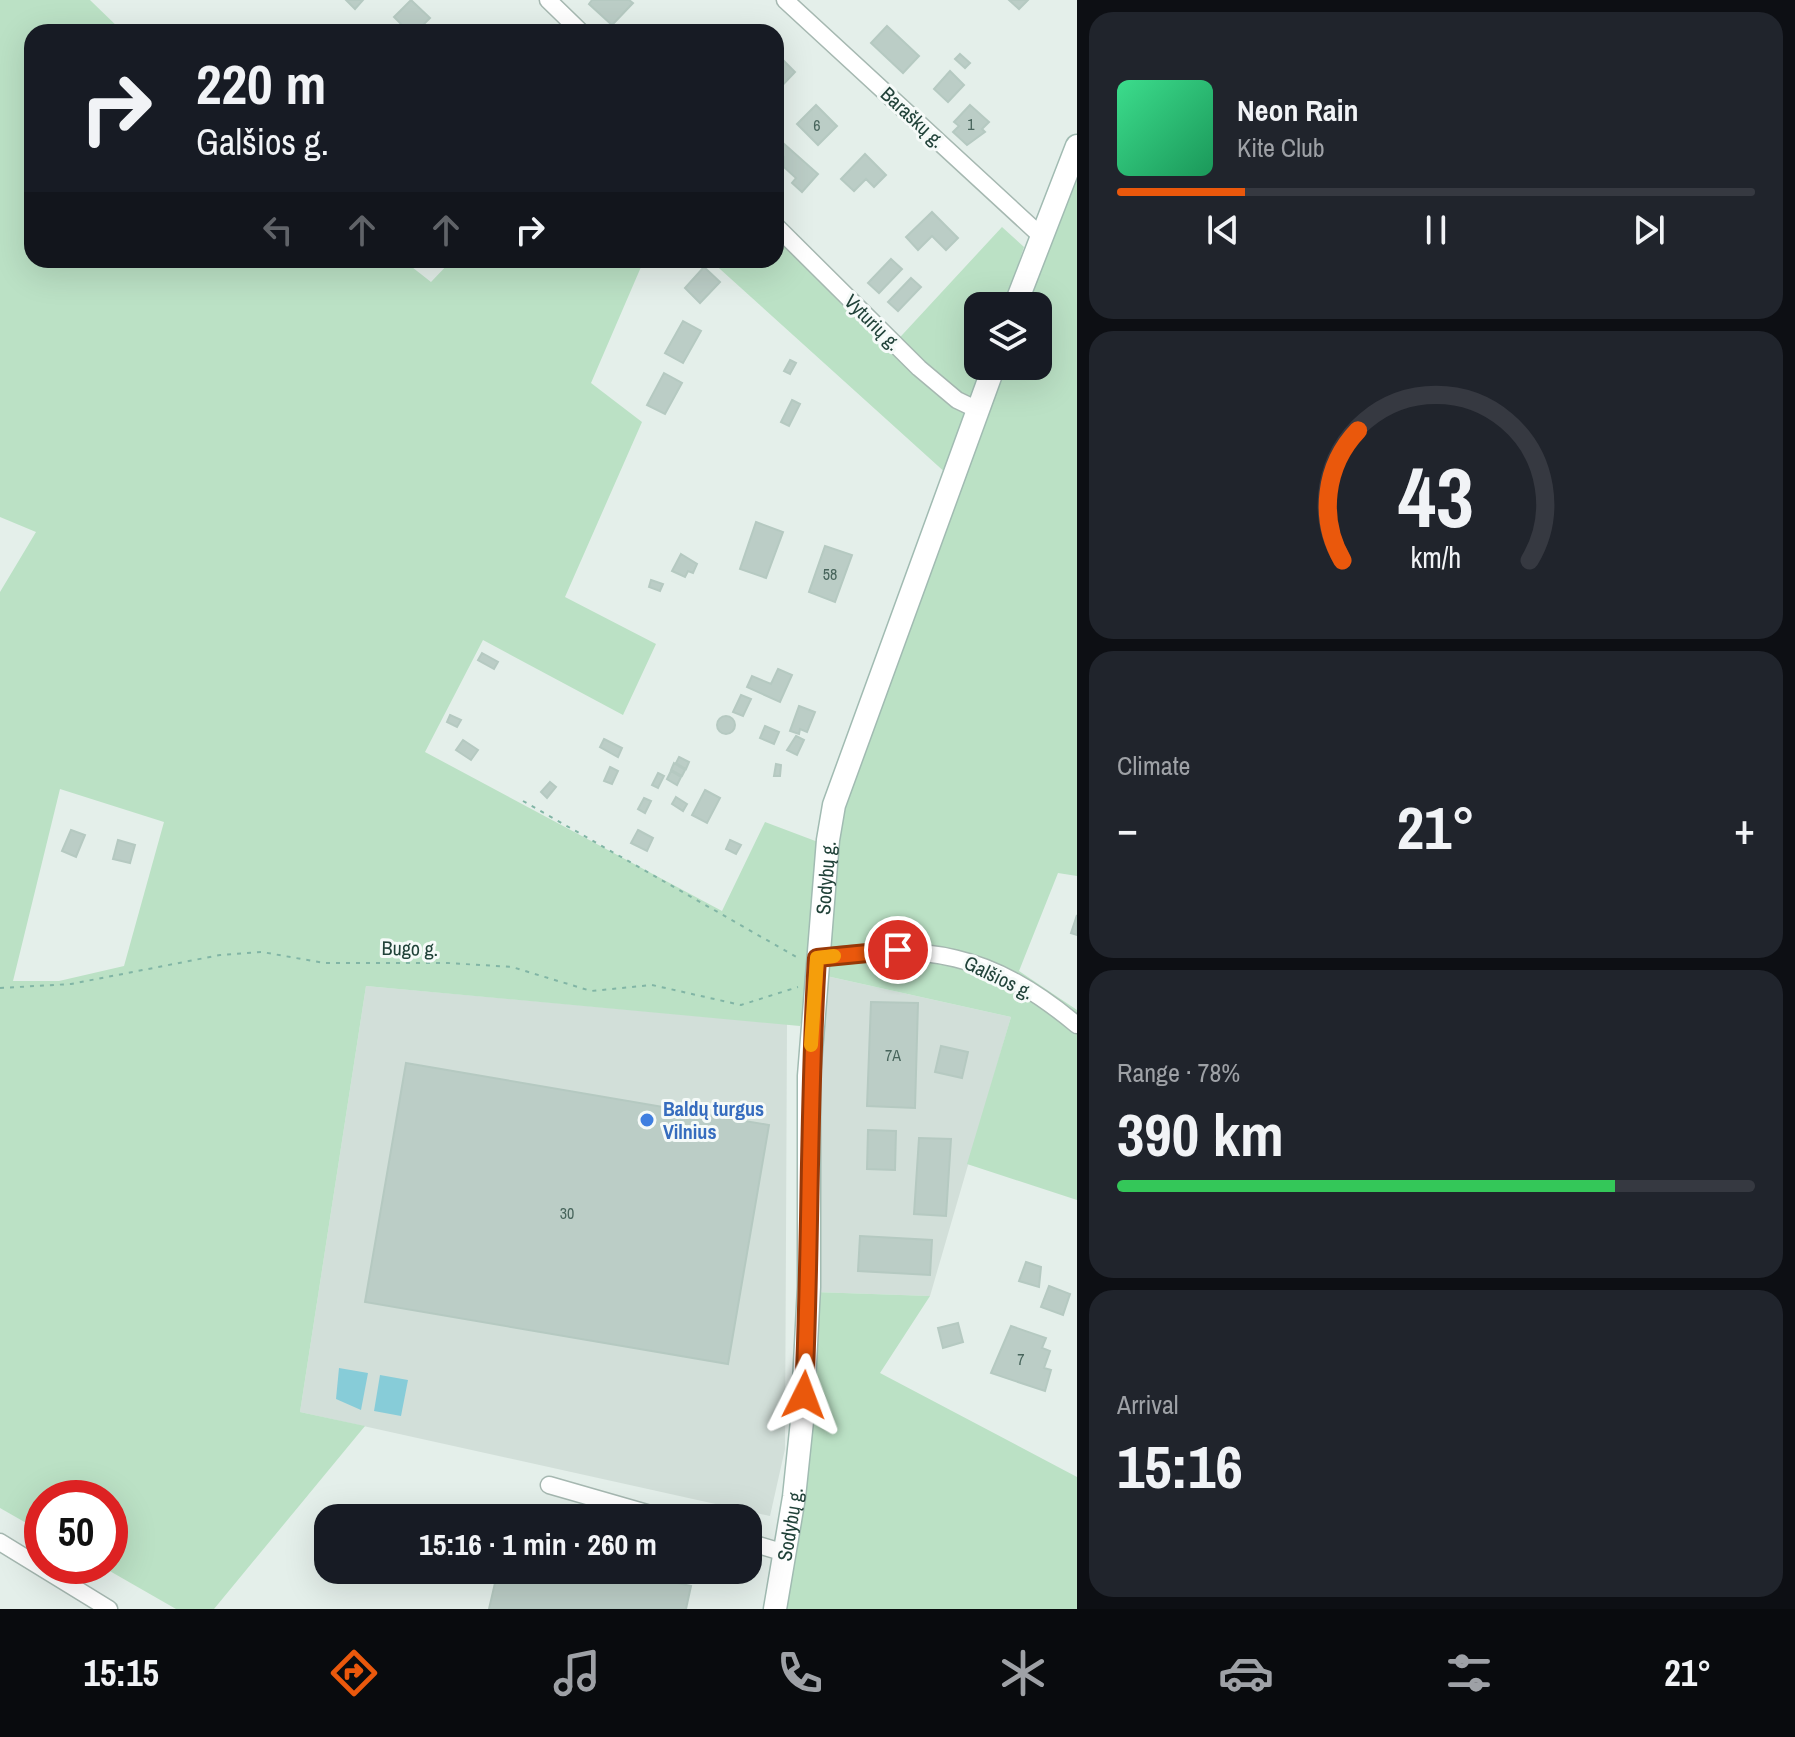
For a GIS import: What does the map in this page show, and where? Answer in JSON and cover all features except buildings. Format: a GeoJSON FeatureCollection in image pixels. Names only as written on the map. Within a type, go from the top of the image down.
{"type":"FeatureCollection","features":[{"type":"Feature","properties":{"kind":"main road"},"geometry":{"type":"LineString","coordinates":[[1020,292],[1077,146]]}},
{"type":"Feature","properties":{"kind":"main road","name":"Sodybų g."},"geometry":{"type":"LineString","coordinates":[[775,1609],[803,1407],[809,1287],[809,1076],[828,840],[840,782],[989,380]]}},
{"type":"Feature","properties":{"kind":"street"},"geometry":{"type":"LineString","coordinates":[[548,0],[573,24]]}},
{"type":"Feature","properties":{"kind":"street","name":"Baraškų g."},"geometry":{"type":"LineString","coordinates":[[785,0],[1040,235]]}},
{"type":"Feature","properties":{"kind":"street","name":"Vyturių g."},"geometry":{"type":"LineString","coordinates":[[784,234],[919,368],[957,400],[978,410]]}},
{"type":"Feature","properties":{"kind":"street","name":"Galšios g."},"geometry":{"type":"LineString","coordinates":[[816,970],[898,950],[956,956],[1001,975],[1043,999],[1077,1025]]}},
{"type":"Feature","properties":{"kind":"street"},"geometry":{"type":"LineString","coordinates":[[549,1485],[615,1504]]}},
{"type":"Feature","properties":{"kind":"street"},"geometry":{"type":"LineString","coordinates":[[0,1542],[109,1609]]}},
{"type":"Feature","properties":{"kind":"street"},"geometry":{"type":"LineString","coordinates":[[762,1546],[785,1553]]}},
{"type":"Feature","properties":{"kind":"path"},"geometry":{"type":"LineString","coordinates":[[523,801],[816,970]]}},
{"type":"Feature","properties":{"kind":"path","name":"Bugo g."},"geometry":{"type":"LineString","coordinates":[[0,988],[71,984],[220,955],[262,952],[324,963],[512,967],[591,991],[652,985],[741,1005],[794,987],[816,970]]}},
{"type":"Feature","properties":{"kind":"shaded area"},"geometry":{"type":"Polygon","coordinates":[[[822,975],[1011,1017],[930,1296],[814,1292],[822,975]]]}},
{"type":"Feature","properties":{"kind":"shaded area"},"geometry":{"type":"Polygon","coordinates":[[[366,986],[787,1024],[785,1449],[770,1516],[762,1514],[762,1504],[716,1504],[300,1412],[366,986]]]}},
{"type":"Feature","properties":{"kind":"green space"},"geometry":{"type":"Polygon","coordinates":[[[0,0],[90,0],[115,24],[24,24],[24,268],[413,268],[431,282],[444,268],[641,268],[591,383],[642,422],[565,597],[656,644],[623,715],[483,640],[425,752],[722,911],[765,822],[818,842],[806,1005],[800,1026],[366,986],[300,1412],[365,1426],[214,1609],[176,1609],[128,1581],[128,1480],[24,1480],[24,1522],[0,1508],[0,592],[36,532],[0,517],[0,0]],[[60,789],[13,981],[59,981],[124,966],[164,822],[60,789]]]}},
{"type":"Feature","properties":{"kind":"green space"},"geometry":{"type":"Polygon","coordinates":[[[1077,165],[1077,876],[1058,873],[1019,971],[1077,1010],[1077,1200],[967,1164],[1011,1017],[822,975],[837,826],[996,380],[1052,380],[1052,292],[1027,292],[1077,165]]]}},
{"type":"Feature","properties":{"kind":"green space"},"geometry":{"type":"Polygon","coordinates":[[[1002,227],[1024,247],[1009,292],[964,292],[964,380],[979,380],[948,475],[719,268],[784,268],[784,243],[891,347],[1002,227]]]}},
{"type":"Feature","properties":{"kind":"green space"},"geometry":{"type":"Polygon","coordinates":[[[814,1292],[930,1296],[880,1373],[1077,1477],[1077,1609],[783,1609],[814,1292]]]}},
{"type":"Feature","properties":{"kind":"water"},"geometry":{"type":"Polygon","coordinates":[[[339,1368],[368,1373],[361,1410],[336,1399],[339,1368]]]}},
{"type":"Feature","properties":{"kind":"water"},"geometry":{"type":"Polygon","coordinates":[[[380,1375],[408,1380],[401,1416],[374,1411],[380,1375]]]}},
{"type":"Feature","properties":{"kind":"slow traffic"},"geometry":{"type":"LineString","coordinates":[[811,1045],[817,958],[834,956]]}},
{"type":"Feature","properties":{"kind":"place","name":"Baldų turgus Vilnius"},"geometry":{"type":"Point","coordinates":[647,1120]}},
{"type":"Feature","properties":{"kind":"route"},"geometry":{"type":"LineString","coordinates":[[804,1395],[809,1287],[809,1076],[817,958],[898,950]]}}]}
